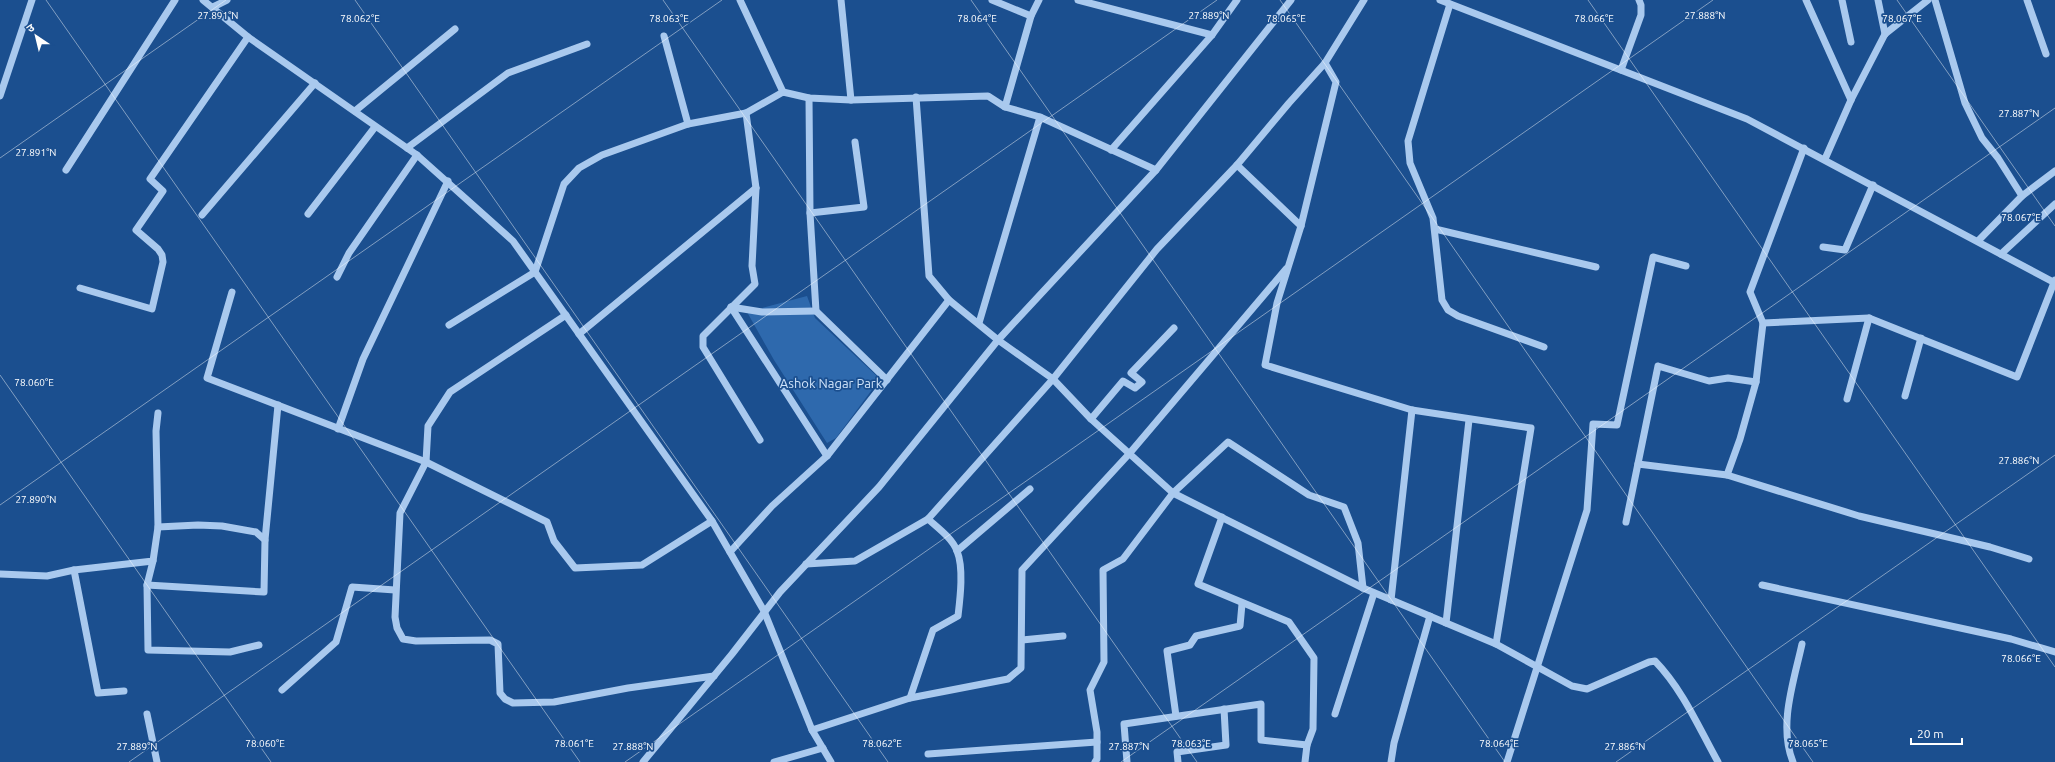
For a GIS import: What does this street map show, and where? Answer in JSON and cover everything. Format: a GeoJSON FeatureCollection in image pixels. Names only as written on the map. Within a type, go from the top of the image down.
{"type":"FeatureCollection","features":[{"type":"Feature","properties":{"kind":"street"},"geometry":{"type":"LineString","coordinates":[[0,96],[32,0]]}},
{"type":"Feature","properties":{"kind":"street"},"geometry":{"type":"LineString","coordinates":[[66,170],[175,0]]}},
{"type":"Feature","properties":{"kind":"street"},"geometry":{"type":"LineString","coordinates":[[203,0],[248,37],[417,155],[448,181],[513,241],[712,521],[764,611],[812,730],[831,762]]}},
{"type":"Feature","properties":{"kind":"street"},"geometry":{"type":"LineString","coordinates":[[213,7],[227,0]]}},
{"type":"Feature","properties":{"kind":"street"},"geometry":{"type":"LineString","coordinates":[[740,0],[783,92]]}},
{"type":"Feature","properties":{"kind":"street"},"geometry":{"type":"LineString","coordinates":[[840,0],[851,100]]}},
{"type":"Feature","properties":{"kind":"street"},"geometry":{"type":"LineString","coordinates":[[992,0],[1031,16]]}},
{"type":"Feature","properties":{"kind":"street"},"geometry":{"type":"LineString","coordinates":[[1005,107],[1031,16],[1039,0]]}},
{"type":"Feature","properties":{"kind":"street"},"geometry":{"type":"LineString","coordinates":[[1078,0],[1212,35]]}},
{"type":"Feature","properties":{"kind":"street"},"geometry":{"type":"LineString","coordinates":[[1112,150],[1212,35],[1237,0]]}},
{"type":"Feature","properties":{"kind":"street"},"geometry":{"type":"LineString","coordinates":[[643,762],[714,676],[764,611],[879,487],[998,340],[1156,170],[1291,0]]}},
{"type":"Feature","properties":{"kind":"street"},"geometry":{"type":"LineString","coordinates":[[806,564],[855,561],[928,519],[1053,379],[1157,249],[1237,165],[1325,63],[1364,0]]}},
{"type":"Feature","properties":{"kind":"street"},"geometry":{"type":"LineString","coordinates":[[1440,0],[1747,119],[1825,159],[2054,282],[2017,376],[1869,318],[1763,323]]}},
{"type":"Feature","properties":{"kind":"street"},"geometry":{"type":"LineString","coordinates":[[1621,70],[1640,15],[1641,5],[1639,0]]}},
{"type":"Feature","properties":{"kind":"street"},"geometry":{"type":"LineString","coordinates":[[1806,0],[1851,100]]}},
{"type":"Feature","properties":{"kind":"street"},"geometry":{"type":"LineString","coordinates":[[1842,0],[1851,42]]}},
{"type":"Feature","properties":{"kind":"street"},"geometry":{"type":"LineString","coordinates":[[1878,0],[1885,34]]}},
{"type":"Feature","properties":{"kind":"street"},"geometry":{"type":"LineString","coordinates":[[1825,159],[1851,100],[1885,34],[1928,0]]}},
{"type":"Feature","properties":{"kind":"street"},"geometry":{"type":"LineString","coordinates":[[1935,0],[1965,103],[1982,138],[1998,158],[2022,196]]}},
{"type":"Feature","properties":{"kind":"street"},"geometry":{"type":"LineString","coordinates":[[2027,0],[2046,54]]}},
{"type":"Feature","properties":{"kind":"street"},"geometry":{"type":"LineString","coordinates":[[1450,4],[1408,141],[1410,162],[1433,218],[1439,288],[1442,300],[1448,310],[1458,316],[1544,347]]}},
{"type":"Feature","properties":{"kind":"street"},"geometry":{"type":"LineString","coordinates":[[355,111],[455,29]]}},
{"type":"Feature","properties":{"kind":"street"},"geometry":{"type":"LineString","coordinates":[[664,36],[688,124]]}},
{"type":"Feature","properties":{"kind":"street"},"geometry":{"type":"LineString","coordinates":[[80,288],[152,309],[163,262],[162,255],[136,230],[163,191],[150,179],[248,37]]}},
{"type":"Feature","properties":{"kind":"street"},"geometry":{"type":"LineString","coordinates":[[407,148],[508,73],[587,44]]}},
{"type":"Feature","properties":{"kind":"street"},"geometry":{"type":"LineString","coordinates":[[1325,63],[1336,82],[1300,226],[1277,303],[1265,365],[1412,410],[1469,420],[1531,428],[1496,644]]}},
{"type":"Feature","properties":{"kind":"street"},"geometry":{"type":"LineString","coordinates":[[202,215],[315,83]]}},
{"type":"Feature","properties":{"kind":"street"},"geometry":{"type":"LineString","coordinates":[[449,325],[535,272],[564,184],[579,168],[602,155],[688,124],[746,113],[783,92],[809,98],[851,100],[988,96],[1005,107],[1040,117],[1156,170]]}},
{"type":"Feature","properties":{"kind":"street"},"geometry":{"type":"LineString","coordinates":[[916,97],[929,276],[949,300],[998,340],[1053,379],[1091,419],[1173,492],[1363,588],[1496,644],[1572,686],[1587,688],[1648,662],[1655,661],[1665,671],[1684,699],[1718,762]]}},
{"type":"Feature","properties":{"kind":"street"},"geometry":{"type":"LineString","coordinates":[[809,98],[810,213],[816,311],[887,380]]}},
{"type":"Feature","properties":{"kind":"street"},"geometry":{"type":"LineString","coordinates":[[746,113],[756,188],[752,266],[755,284],[702,336],[703,347],[760,440]]}},
{"type":"Feature","properties":{"kind":"street"},"geometry":{"type":"LineString","coordinates":[[979,323],[1040,117]]}},
{"type":"Feature","properties":{"kind":"street"},"geometry":{"type":"LineString","coordinates":[[308,214],[375,127]]}},
{"type":"Feature","properties":{"kind":"street"},"geometry":{"type":"LineString","coordinates":[[810,213],[864,207],[855,142]]}},
{"type":"Feature","properties":{"kind":"street"},"geometry":{"type":"LineString","coordinates":[[1727,475],[1740,439],[1756,382],[1763,323],[1750,292],[1804,148]]}},
{"type":"Feature","properties":{"kind":"street"},"geometry":{"type":"LineString","coordinates":[[337,277],[349,252],[417,155]]}},
{"type":"Feature","properties":{"kind":"street"},"geometry":{"type":"LineString","coordinates":[[1237,165],[1300,226]]}},
{"type":"Feature","properties":{"kind":"street"},"geometry":{"type":"LineString","coordinates":[[1978,241],[2022,196],[2055,171]]}},
{"type":"Feature","properties":{"kind":"street"},"geometry":{"type":"LineString","coordinates":[[338,429],[363,359],[448,181]]}},
{"type":"Feature","properties":{"kind":"street"},"geometry":{"type":"LineString","coordinates":[[1823,247],[1845,250],[1873,185]]}},
{"type":"Feature","properties":{"kind":"street"},"geometry":{"type":"LineString","coordinates":[[579,334],[756,188]]}},
{"type":"Feature","properties":{"kind":"street"},"geometry":{"type":"LineString","coordinates":[[2000,254],[2055,204]]}},
{"type":"Feature","properties":{"kind":"street"},"geometry":{"type":"LineString","coordinates":[[1435,229],[1596,267]]}},
{"type":"Feature","properties":{"kind":"street"},"geometry":{"type":"LineString","coordinates":[[1507,762],[1587,510],[1593,424],[1617,426],[1653,257],[1686,266]]}},
{"type":"Feature","properties":{"kind":"street"},"geometry":{"type":"LineString","coordinates":[[812,730],[910,698],[1008,679],[1021,668],[1022,570],[1129,454],[1289,265]]}},
{"type":"Feature","properties":{"kind":"street"},"geometry":{"type":"LineString","coordinates":[[232,292],[207,378],[426,462],[547,522],[554,541],[575,568],[642,565],[712,521]]}},
{"type":"Feature","properties":{"kind":"street"},"geometry":{"type":"LineString","coordinates":[[730,552],[772,506],[828,456],[949,300]]}},
{"type":"Feature","properties":{"kind":"street"},"geometry":{"type":"LineString","coordinates":[[731,307],[762,312],[816,311]]}},
{"type":"Feature","properties":{"kind":"street"},"geometry":{"type":"LineString","coordinates":[[731,307],[828,456]]}},
{"type":"Feature","properties":{"kind":"street"},"geometry":{"type":"LineString","coordinates":[[566,315],[450,392],[428,426],[426,462],[400,513],[395,590],[396,628],[403,639],[416,641],[490,640],[498,644],[500,693],[505,700],[513,703],[554,702],[628,688],[714,676]]}},
{"type":"Feature","properties":{"kind":"street"},"geometry":{"type":"LineString","coordinates":[[1847,399],[1869,318]]}},
{"type":"Feature","properties":{"kind":"street"},"geometry":{"type":"LineString","coordinates":[[1091,419],[1123,381],[1135,388],[1142,382],[1131,373],[1174,328]]}},
{"type":"Feature","properties":{"kind":"street"},"geometry":{"type":"LineString","coordinates":[[1905,396],[1921,338]]}},
{"type":"Feature","properties":{"kind":"street"},"geometry":{"type":"LineString","coordinates":[[1626,522],[1658,366],[1709,381],[1728,378],[1756,382]]}},
{"type":"Feature","properties":{"kind":"street"},"geometry":{"type":"LineString","coordinates":[[147,585],[264,592],[265,540],[278,405]]}},
{"type":"Feature","properties":{"kind":"street"},"geometry":{"type":"LineString","coordinates":[[1391,600],[1412,410]]}},
{"type":"Feature","properties":{"kind":"street"},"geometry":{"type":"LineString","coordinates":[[158,413],[156,431],[158,527],[153,561],[147,585],[148,650],[230,652],[259,645]]}},
{"type":"Feature","properties":{"kind":"street"},"geometry":{"type":"LineString","coordinates":[[1446,623],[1469,420]]}},
{"type":"Feature","properties":{"kind":"street"},"geometry":{"type":"LineString","coordinates":[[1095,762],[1098,732],[1090,690],[1104,662],[1103,570],[1123,559],[1173,492],[1228,442],[1309,495],[1344,507],[1358,543],[1363,588]]}},
{"type":"Feature","properties":{"kind":"street"},"geometry":{"type":"LineString","coordinates":[[1638,464],[1727,475],[1859,516],[1990,547],[2029,559]]}},
{"type":"Feature","properties":{"kind":"street"},"geometry":{"type":"LineString","coordinates":[[957,551],[1030,489]]}},
{"type":"Feature","properties":{"kind":"street"},"geometry":{"type":"LineString","coordinates":[[1222,517],[1198,584],[1242,604],[1289,622],[1314,658],[1313,729],[1307,745],[1305,762]]}},
{"type":"Feature","properties":{"kind":"street"},"geometry":{"type":"LineString","coordinates":[[910,698],[933,630],[958,616],[961,593],[957,551],[947,536],[928,519]]}},
{"type":"Feature","properties":{"kind":"street"},"geometry":{"type":"LineString","coordinates":[[158,527],[222,526],[256,532],[265,540]]}},
{"type":"Feature","properties":{"kind":"street"},"geometry":{"type":"LineString","coordinates":[[0,574],[47,576],[74,570],[153,561]]}},
{"type":"Feature","properties":{"kind":"street"},"geometry":{"type":"LineString","coordinates":[[74,570],[98,693],[124,691]]}},
{"type":"Feature","properties":{"kind":"street"},"geometry":{"type":"LineString","coordinates":[[1762,585],[2011,639],[2055,652]]}},
{"type":"Feature","properties":{"kind":"street"},"geometry":{"type":"LineString","coordinates":[[282,690],[336,642],[352,587],[395,590]]}},
{"type":"Feature","properties":{"kind":"street"},"geometry":{"type":"LineString","coordinates":[[1335,714],[1374,593]]}},
{"type":"Feature","properties":{"kind":"street"},"geometry":{"type":"LineString","coordinates":[[1176,716],[1167,650],[1190,645],[1196,636],[1240,626],[1242,604]]}},
{"type":"Feature","properties":{"kind":"street"},"geometry":{"type":"LineString","coordinates":[[1391,762],[1394,743],[1430,616]]}},
{"type":"Feature","properties":{"kind":"street"},"geometry":{"type":"LineString","coordinates":[[1022,640],[1063,636]]}},
{"type":"Feature","properties":{"kind":"street"},"geometry":{"type":"LineString","coordinates":[[1793,762],[1788,750],[1787,713],[1802,644]]}},
{"type":"Feature","properties":{"kind":"street"},"geometry":{"type":"LineString","coordinates":[[1127,762],[1124,724],[1261,704],[1261,740],[1307,745]]}},
{"type":"Feature","properties":{"kind":"street"},"geometry":{"type":"LineString","coordinates":[[1178,762],[1177,752],[1226,745],[1224,709]]}},
{"type":"Feature","properties":{"kind":"street"},"geometry":{"type":"LineString","coordinates":[[147,714],[157,762]]}},
{"type":"Feature","properties":{"kind":"street"},"geometry":{"type":"LineString","coordinates":[[928,754],[1097,742]]}},
{"type":"Feature","properties":{"kind":"street"},"geometry":{"type":"LineString","coordinates":[[774,762],[823,748]]}},
{"type":"Feature","properties":{"kind":"green space","name":"Ashok Nagar Park"},"geometry":{"type":"Polygon","coordinates":[[[807,296],[815,318],[880,379],[836,438],[827,443],[774,360],[747,312],[807,296]]]}}]}
